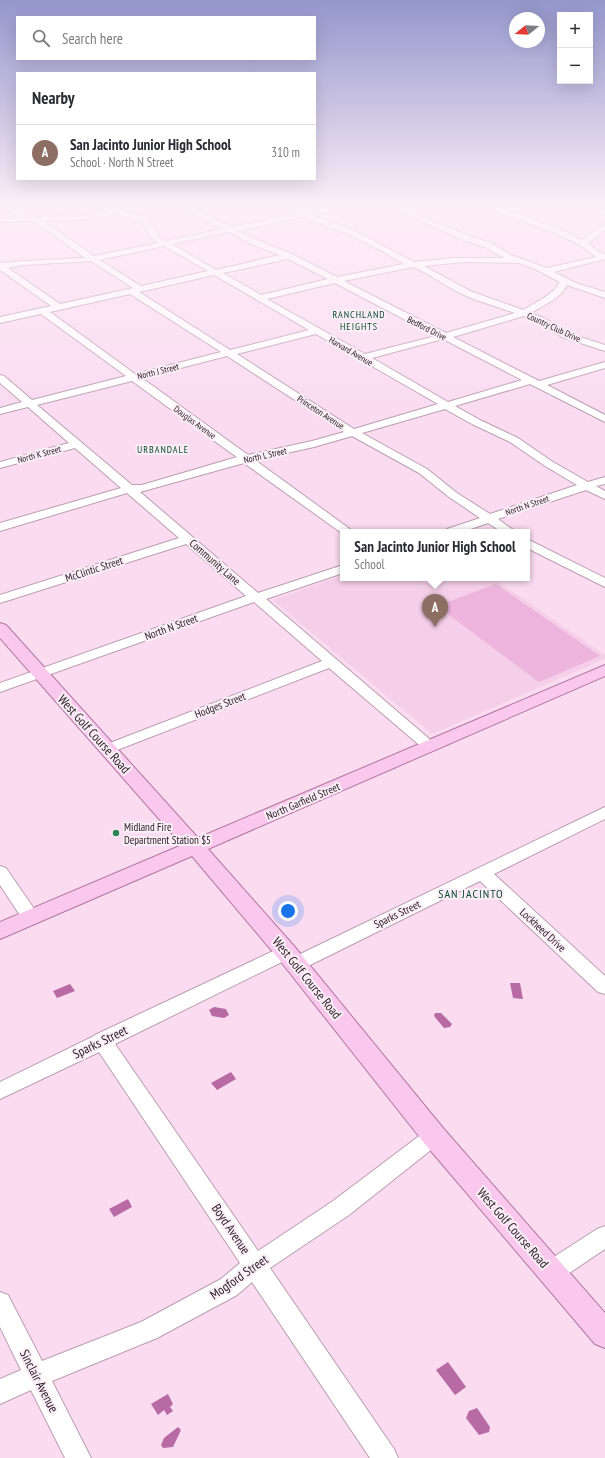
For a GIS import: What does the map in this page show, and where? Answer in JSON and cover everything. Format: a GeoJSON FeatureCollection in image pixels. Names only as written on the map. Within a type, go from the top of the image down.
{"type":"FeatureCollection","features":[{"type":"Feature","properties":{"kind":"main road","name":"West Golf Course Road"},"geometry":{"type":"LineString","coordinates":[[0,628],[195,847],[291,958],[434,1136],[605,1334]]}},
{"type":"Feature","properties":{"kind":"main road","name":"North Garfield Street"},"geometry":{"type":"LineString","coordinates":[[0,931],[605,670]]}},
{"type":"Feature","properties":{"kind":"street"},"geometry":{"type":"LineString","coordinates":[[11,274],[58,307]]}},
{"type":"Feature","properties":{"kind":"street","name":"Princeton Avenue"},"geometry":{"type":"LineString","coordinates":[[114,274],[228,353],[352,432],[423,470],[453,495],[505,529]]}},
{"type":"Feature","properties":{"kind":"street"},"geometry":{"type":"LineString","coordinates":[[0,320],[210,274]]}},
{"type":"Feature","properties":{"kind":"street","name":"Harvard Avenue"},"geometry":{"type":"LineString","coordinates":[[217,274],[476,422],[514,440],[549,464],[605,496]]}},
{"type":"Feature","properties":{"kind":"street","name":"Bedford Drive"},"geometry":{"type":"LineString","coordinates":[[323,274],[605,419]]}},
{"type":"Feature","properties":{"kind":"street"},"geometry":{"type":"LineString","coordinates":[[260,298],[369,274]]}},
{"type":"Feature","properties":{"kind":"street","name":"Country Club Drive"},"geometry":{"type":"LineString","coordinates":[[434,274],[449,284],[467,293],[524,313],[541,320],[565,334],[605,348]]}},
{"type":"Feature","properties":{"kind":"street"},"geometry":{"type":"LineString","coordinates":[[552,274],[565,281],[605,295]]}},
{"type":"Feature","properties":{"kind":"street"},"geometry":{"type":"LineString","coordinates":[[363,358],[524,313],[560,290],[565,281]]}},
{"type":"Feature","properties":{"kind":"street","name":"Douglas Avenue"},"geometry":{"type":"LineString","coordinates":[[43,311],[245,459],[344,529]]}},
{"type":"Feature","properties":{"kind":"street","name":"North J Street"},"geometry":{"type":"LineString","coordinates":[[0,411],[316,331]]}},
{"type":"Feature","properties":{"kind":"street","name":"North L Street"},"geometry":{"type":"LineString","coordinates":[[0,527],[129,489],[143,488],[245,459],[314,444],[446,405],[605,365]]}},
{"type":"Feature","properties":{"kind":"street","name":"Community Lane"},"geometry":{"type":"LineString","coordinates":[[0,378],[429,746]]}},
{"type":"Feature","properties":{"kind":"street","name":"North K Street"},"geometry":{"type":"LineString","coordinates":[[0,465],[77,444]]}},
{"type":"Feature","properties":{"kind":"street","name":"North N Street"},"geometry":{"type":"LineString","coordinates":[[459,529],[605,480]]}},
{"type":"Feature","properties":{"kind":"street","name":"McClintic Street"},"geometry":{"type":"LineString","coordinates":[[0,600],[188,539]]}},
{"type":"Feature","properties":{"kind":"street"},"geometry":{"type":"LineString","coordinates":[[530,545],[605,583]]}},
{"type":"Feature","properties":{"kind":"street","name":"North N Street"},"geometry":{"type":"LineString","coordinates":[[0,688],[340,570]]}},
{"type":"Feature","properties":{"kind":"street","name":"Hodges Street"},"geometry":{"type":"LineString","coordinates":[[108,749],[332,662]]}},
{"type":"Feature","properties":{"kind":"street","name":"Sparks Street"},"geometry":{"type":"LineString","coordinates":[[0,1091],[102,1040],[482,873],[605,812]]}},
{"type":"Feature","properties":{"kind":"street"},"geometry":{"type":"LineString","coordinates":[[0,872],[31,918]]}},
{"type":"Feature","properties":{"kind":"street","name":"Lockheed Drive"},"geometry":{"type":"LineString","coordinates":[[482,873],[605,987]]}},
{"type":"Feature","properties":{"kind":"street","name":"Boyd Avenue"},"geometry":{"type":"LineString","coordinates":[[102,1040],[385,1458]]}},
{"type":"Feature","properties":{"kind":"street","name":"Mogford Street"},"geometry":{"type":"LineString","coordinates":[[0,1392],[36,1375],[152,1328],[229,1287],[255,1265],[341,1208],[434,1136]]}},
{"type":"Feature","properties":{"kind":"street"},"geometry":{"type":"LineString","coordinates":[[551,1272],[605,1236]]}},
{"type":"Feature","properties":{"kind":"street","name":"Sinclair Avenue"},"geometry":{"type":"LineString","coordinates":[[0,1303],[78,1458]]}},
{"type":"Feature","properties":{"kind":"shaded area"},"geometry":{"type":"Polygon","coordinates":[[[340,576],[340,581],[497,581],[605,655],[605,659],[432,734],[273,600],[340,576]]]}},
{"type":"Feature","properties":{"kind":"shaded area"},"geometry":{"type":"Polygon","coordinates":[[[496,584],[600,656],[539,682],[437,606],[496,584]]]}},
{"type":"Feature","properties":{"kind":"shaded area"},"geometry":{"type":"Polygon","coordinates":[[[510,983],[520,983],[523,999],[513,998],[510,983]]]}},
{"type":"Feature","properties":{"kind":"shaded area"},"geometry":{"type":"Polygon","coordinates":[[[70,984],[75,991],[57,998],[53,991],[70,984]]]}},
{"type":"Feature","properties":{"kind":"shaded area"},"geometry":{"type":"Polygon","coordinates":[[[214,1007],[226,1009],[229,1015],[224,1018],[212,1016],[209,1010],[214,1007]]]}},
{"type":"Feature","properties":{"kind":"shaded area"},"geometry":{"type":"Polygon","coordinates":[[[435,1013],[441,1013],[452,1024],[450,1027],[444,1028],[434,1016],[435,1013]]]}},
{"type":"Feature","properties":{"kind":"shaded area"},"geometry":{"type":"Polygon","coordinates":[[[231,1072],[236,1079],[217,1090],[211,1083],[231,1072]]]}},
{"type":"Feature","properties":{"kind":"shaded area"},"geometry":{"type":"Polygon","coordinates":[[[128,1199],[132,1207],[114,1217],[109,1209],[128,1199]]]}},
{"type":"Feature","properties":{"kind":"shaded area"},"geometry":{"type":"Polygon","coordinates":[[[448,1362],[466,1387],[455,1395],[436,1370],[448,1362]]]}},
{"type":"Feature","properties":{"kind":"shaded area"},"geometry":{"type":"Polygon","coordinates":[[[168,1394],[173,1404],[170,1407],[173,1411],[167,1415],[164,1410],[158,1415],[151,1404],[168,1394]]]}},
{"type":"Feature","properties":{"kind":"shaded area"},"geometry":{"type":"Polygon","coordinates":[[[477,1408],[490,1427],[489,1432],[479,1435],[466,1418],[469,1411],[477,1408]]]}},
{"type":"Feature","properties":{"kind":"shaded area"},"geometry":{"type":"Polygon","coordinates":[[[178,1427],[181,1430],[173,1447],[163,1448],[161,1445],[164,1438],[178,1427]]]}},
{"type":"Feature","properties":{"kind":"place","name":"San Jacinto Junior High School"},"geometry":{"type":"Point","coordinates":[435,627]}},
{"type":"Feature","properties":{"kind":"place","name":"Midland Fire Department Station $5"},"geometry":{"type":"Point","coordinates":[116,833]}},
{"type":"Feature","properties":{"kind":"district","name":"RANCHLAND HEIGHTS"},"geometry":{"type":"Point","coordinates":[359,320]}},
{"type":"Feature","properties":{"kind":"district","name":"URBANDALE"},"geometry":{"type":"Point","coordinates":[163,449]}},
{"type":"Feature","properties":{"kind":"district","name":"SAN JACINTO"},"geometry":{"type":"Point","coordinates":[471,893]}}]}
